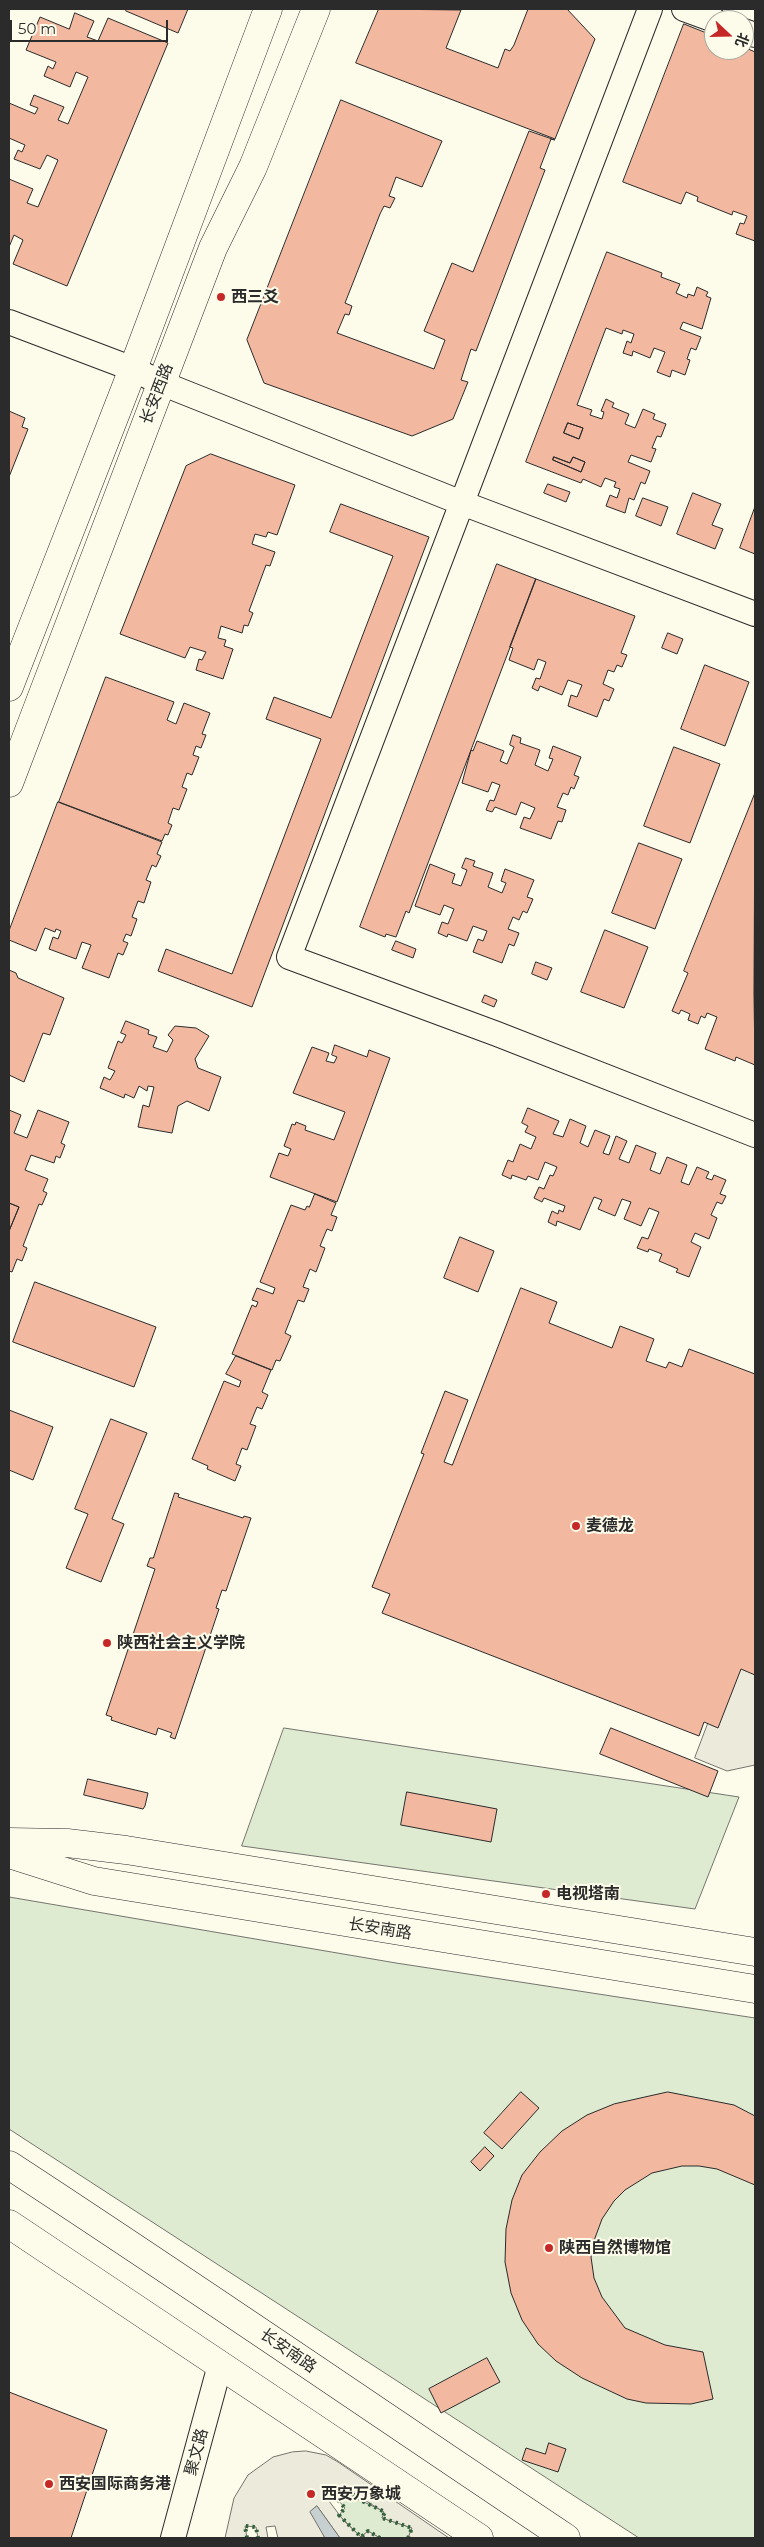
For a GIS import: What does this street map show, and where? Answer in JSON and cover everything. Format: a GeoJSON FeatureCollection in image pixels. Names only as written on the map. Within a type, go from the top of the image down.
{"type":"FeatureCollection","features":[{"type":"Feature","properties":{"kind":"main road","name":"长安西路"},"geometry":{"type":"LineString","coordinates":[[9,687],[133,369],[268,9]]}},
{"type":"Feature","properties":{"kind":"main road","name":"长安西路"},"geometry":{"type":"LineString","coordinates":[[9,783],[213,248],[252,168],[316,9]]}},
{"type":"Feature","properties":{"kind":"main road"},"geometry":{"type":"LineString","coordinates":[[9,1842],[67,1843],[126,1850],[755,1952]]}},
{"type":"Feature","properties":{"kind":"main road","name":"长安南路"},"geometry":{"type":"LineString","coordinates":[[9,1854],[94,1881],[755,1989]]}},
{"type":"Feature","properties":{"kind":"main road","name":"长安南路"},"geometry":{"type":"LineString","coordinates":[[9,2166],[187,2281],[359,2400],[566,2538]]}},
{"type":"Feature","properties":{"kind":"main road"},"geometry":{"type":"LineString","coordinates":[[9,2224],[479,2538]]}},
{"type":"Feature","properties":{"kind":"street"},"geometry":{"type":"LineString","coordinates":[[650,9],[289,957],[497,1034],[755,1135]]}},
{"type":"Feature","properties":{"kind":"street"},"geometry":{"type":"LineString","coordinates":[[684,9],[704,16]]}},
{"type":"Feature","properties":{"kind":"street"},"geometry":{"type":"LineString","coordinates":[[9,322],[133,369],[162,383],[462,503],[755,614]]}},
{"type":"Feature","properties":{"kind":"street","name":"聚文路"},"geometry":{"type":"LineString","coordinates":[[174,2538],[220,2365]]}},
{"type":"Feature","properties":{"kind":"green space"},"geometry":{"type":"Polygon","coordinates":[[[284,1728],[739,1797],[695,1909],[242,1846],[284,1728]]]}},
{"type":"Feature","properties":{"kind":"green space"},"geometry":{"type":"Polygon","coordinates":[[[9,1897],[396,1963],[755,2018],[755,2538],[639,2538],[9,2129],[9,1897]]]}},
{"type":"Feature","properties":{"kind":"green space"},"geometry":{"type":"Polygon","coordinates":[[[344,2488],[364,2502],[385,2512],[382,2518],[412,2528],[408,2538],[380,2538],[368,2531],[361,2537],[339,2515],[345,2508],[338,2500],[344,2488]]]}},
{"type":"Feature","properties":{"kind":"shaded area"},"geometry":{"type":"Polygon","coordinates":[[[755,1599],[755,1765],[727,1771],[695,1758],[755,1599]]]}},
{"type":"Feature","properties":{"kind":"shaded area","name":"西安万象城"},"geometry":{"type":"Polygon","coordinates":[[[306,2451],[326,2455],[338,2462],[449,2538],[408,2538],[412,2528],[382,2518],[384,2512],[345,2488],[338,2500],[331,2490],[326,2497],[344,2521],[361,2537],[368,2531],[380,2538],[340,2538],[317,2506],[312,2510],[325,2538],[278,2538],[275,2526],[266,2527],[268,2538],[258,2538],[256,2527],[245,2526],[247,2538],[225,2538],[234,2498],[248,2475],[273,2457],[292,2452],[306,2451]]]}},
{"type":"Feature","properties":{"kind":"shaded area"},"geometry":{"type":"Polygon","coordinates":[[[317,2506],[340,2538],[325,2538],[310,2512],[317,2506]]]}},
{"type":"Feature","properties":{"kind":"building"},"geometry":{"type":"Polygon","coordinates":[[[127,9],[188,9],[178,33],[126,11],[127,9]]]}},
{"type":"Feature","properties":{"kind":"building"},"geometry":{"type":"Polygon","coordinates":[[[379,9],[461,10],[446,48],[498,68],[505,49],[510,51],[514,45],[528,9],[567,9],[595,39],[555,139],[356,63],[379,9]]]}},
{"type":"Feature","properties":{"kind":"building"},"geometry":{"type":"Polygon","coordinates":[[[75,13],[94,21],[87,37],[98,41],[108,18],[168,43],[67,286],[13,264],[23,240],[14,235],[9,247],[9,179],[33,189],[27,203],[38,207],[58,160],[47,155],[40,169],[14,159],[18,150],[22,152],[25,145],[9,138],[9,103],[35,114],[38,108],[30,105],[34,95],[64,107],[58,120],[68,124],[88,77],[76,72],[70,87],[44,76],[48,66],[53,69],[56,62],[26,50],[40,17],[69,29],[75,13]]]}},
{"type":"Feature","properties":{"kind":"building"},"geometry":{"type":"Polygon","coordinates":[[[684,24],[704,32],[704,60],[754,60],[755,52],[755,241],[736,234],[740,223],[744,224],[747,216],[733,211],[732,215],[697,201],[698,197],[686,192],[681,204],[623,182],[684,24]]]}},
{"type":"Feature","properties":{"kind":"building"},"geometry":{"type":"Polygon","coordinates":[[[341,100],[442,141],[422,187],[396,177],[389,196],[395,198],[390,208],[384,206],[380,214],[345,303],[352,306],[349,315],[345,314],[337,333],[434,369],[445,340],[424,331],[452,263],[473,272],[529,131],[555,140],[551,139],[540,168],[545,170],[476,351],[471,349],[461,380],[468,382],[453,419],[412,436],[264,383],[247,340],[341,100]]]}},
{"type":"Feature","properties":{"kind":"building"},"geometry":{"type":"Polygon","coordinates":[[[607,252],[662,273],[661,277],[680,284],[676,293],[687,298],[688,294],[694,296],[697,287],[708,292],[706,296],[711,298],[702,329],[683,322],[680,329],[701,337],[696,350],[691,348],[687,359],[690,360],[685,375],[672,370],[670,377],[657,372],[665,352],[654,348],[650,358],[633,351],[632,356],[623,353],[627,341],[631,343],[634,334],[623,330],[622,334],[606,328],[577,405],[592,410],[590,415],[602,419],[604,412],[601,411],[606,399],[614,403],[612,407],[629,414],[625,424],[635,428],[643,409],[655,414],[653,419],[666,424],[661,437],[657,436],[652,448],[656,449],[651,462],[631,455],[628,462],[650,471],[645,484],[641,482],[634,500],[629,498],[625,513],[606,506],[610,495],[617,498],[620,489],[614,487],[616,482],[605,478],[601,487],[583,479],[581,483],[526,462],[607,252]],[[568,423],[564,433],[579,439],[583,428],[568,423]],[[554,457],[553,460],[581,472],[585,462],[573,457],[570,463],[554,457]]]}},
{"type":"Feature","properties":{"kind":"building"},"geometry":{"type":"Polygon","coordinates":[[[9,411],[25,418],[22,427],[28,429],[9,477],[9,411]]]}},
{"type":"Feature","properties":{"kind":"building"},"geometry":{"type":"Polygon","coordinates":[[[568,423],[583,428],[579,439],[564,433],[568,423]]]}},
{"type":"Feature","properties":{"kind":"building"},"geometry":{"type":"Polygon","coordinates":[[[211,454],[295,485],[277,535],[268,532],[266,537],[255,534],[252,544],[275,552],[270,566],[266,565],[249,611],[253,613],[248,626],[244,625],[242,633],[221,626],[218,638],[226,640],[224,646],[233,649],[223,679],[196,670],[199,659],[202,660],[206,652],[190,647],[185,658],[120,634],[186,466],[211,454]]]}},
{"type":"Feature","properties":{"kind":"building"},"geometry":{"type":"Polygon","coordinates":[[[554,457],[570,463],[573,457],[585,462],[581,472],[553,460],[554,457]]]}},
{"type":"Feature","properties":{"kind":"building"},"geometry":{"type":"Polygon","coordinates":[[[548,484],[570,492],[566,502],[544,493],[548,484]]]}},
{"type":"Feature","properties":{"kind":"building"},"geometry":{"type":"Polygon","coordinates":[[[693,493],[721,504],[712,525],[723,529],[715,549],[677,534],[693,493]]]}},
{"type":"Feature","properties":{"kind":"building"},"geometry":{"type":"Polygon","coordinates":[[[643,498],[668,507],[661,526],[636,516],[643,498]]]}},
{"type":"Feature","properties":{"kind":"building"},"geometry":{"type":"Polygon","coordinates":[[[341,504],[429,537],[252,1007],[158,971],[166,949],[232,974],[321,739],[266,719],[274,697],[331,718],[393,556],[330,532],[341,504]]]}},
{"type":"Feature","properties":{"kind":"building"},"geometry":{"type":"Polygon","coordinates":[[[755,507],[755,554],[740,548],[755,507]]]}},
{"type":"Feature","properties":{"kind":"building"},"geometry":{"type":"Polygon","coordinates":[[[497,564],[536,579],[409,913],[406,911],[396,937],[386,934],[385,937],[360,927],[497,564]]]}},
{"type":"Feature","properties":{"kind":"building"},"geometry":{"type":"Polygon","coordinates":[[[536,579],[635,616],[621,653],[627,655],[622,667],[617,665],[614,672],[608,670],[603,684],[614,689],[609,701],[604,699],[597,717],[568,706],[571,695],[577,697],[582,685],[568,680],[562,695],[540,686],[538,691],[532,688],[536,678],[540,679],[546,662],[538,659],[534,670],[509,660],[513,648],[510,647],[536,579]]]}},
{"type":"Feature","properties":{"kind":"building"},"geometry":{"type":"Polygon","coordinates":[[[668,633],[683,639],[677,654],[662,648],[668,633]]]}},
{"type":"Feature","properties":{"kind":"building"},"geometry":{"type":"Polygon","coordinates":[[[705,665],[749,682],[725,746],[681,729],[705,665]]]}},
{"type":"Feature","properties":{"kind":"building"},"geometry":{"type":"Polygon","coordinates":[[[106,677],[174,702],[167,720],[176,724],[184,703],[210,713],[202,734],[206,735],[201,748],[196,746],[193,755],[199,757],[192,775],[187,773],[182,787],[187,789],[179,810],[173,808],[168,823],[172,825],[168,835],[165,834],[162,841],[59,802],[106,677]]]}},
{"type":"Feature","properties":{"kind":"building"},"geometry":{"type":"Polygon","coordinates":[[[513,735],[521,738],[520,743],[540,750],[535,765],[548,771],[553,759],[549,758],[553,746],[581,757],[574,775],[579,777],[574,789],[571,787],[568,795],[563,793],[557,807],[566,810],[562,822],[558,821],[551,839],[520,828],[524,817],[530,819],[535,808],[521,802],[516,815],[495,807],[492,812],[486,810],[490,800],[494,801],[500,785],[492,782],[488,792],[462,783],[471,750],[473,751],[477,741],[504,751],[500,761],[507,764],[514,747],[510,745],[513,735]]]}},
{"type":"Feature","properties":{"kind":"building"},"geometry":{"type":"Polygon","coordinates":[[[674,747],[720,764],[690,843],[644,826],[674,747]]]}},
{"type":"Feature","properties":{"kind":"building"},"geometry":{"type":"Polygon","coordinates":[[[755,793],[755,1065],[736,1057],[735,1061],[705,1049],[717,1017],[707,1013],[705,1018],[701,1016],[698,1024],[688,1020],[690,1014],[681,1010],[679,1014],[672,1011],[688,973],[684,971],[755,793]]]}},
{"type":"Feature","properties":{"kind":"building"},"geometry":{"type":"Polygon","coordinates":[[[58,802],[162,842],[157,854],[161,856],[156,867],[152,865],[146,880],[151,882],[144,903],[138,901],[132,917],[137,919],[131,936],[126,934],[123,941],[128,943],[123,955],[118,953],[109,978],[82,968],[91,945],[82,942],[76,959],[49,949],[53,937],[58,939],[61,931],[56,929],[55,932],[45,928],[36,951],[9,940],[9,931],[58,802]]]}},
{"type":"Feature","properties":{"kind":"building"},"geometry":{"type":"Polygon","coordinates":[[[639,843],[682,859],[655,929],[612,913],[639,843]]]}},
{"type":"Feature","properties":{"kind":"building"},"geometry":{"type":"Polygon","coordinates":[[[466,858],[475,861],[473,866],[493,873],[488,887],[502,893],[506,883],[501,881],[505,869],[534,880],[527,897],[533,899],[527,913],[523,911],[519,920],[513,917],[508,929],[519,933],[514,946],[509,944],[502,963],[473,952],[478,939],[483,941],[487,931],[473,926],[467,941],[448,934],[447,937],[438,933],[442,922],[448,924],[454,909],[444,905],[440,915],[415,906],[430,864],[455,874],[452,883],[461,886],[467,870],[462,868],[466,858]]]}},
{"type":"Feature","properties":{"kind":"building"},"geometry":{"type":"Polygon","coordinates":[[[605,930],[648,947],[624,1008],[581,992],[605,930]]]}},
{"type":"Feature","properties":{"kind":"building"},"geometry":{"type":"Polygon","coordinates":[[[396,941],[416,949],[413,958],[392,950],[396,941]]]}},
{"type":"Feature","properties":{"kind":"building"},"geometry":{"type":"Polygon","coordinates":[[[536,962],[552,968],[547,980],[532,974],[536,962]]]}},
{"type":"Feature","properties":{"kind":"building"},"geometry":{"type":"Polygon","coordinates":[[[9,970],[16,973],[18,978],[64,998],[50,1035],[43,1033],[24,1082],[9,1075],[9,970]]]}},
{"type":"Feature","properties":{"kind":"building"},"geometry":{"type":"Polygon","coordinates":[[[485,995],[497,1000],[494,1007],[482,1002],[485,995]]]}},
{"type":"Feature","properties":{"kind":"building"},"geometry":{"type":"Polygon","coordinates":[[[126,1021],[149,1030],[148,1034],[157,1037],[153,1047],[167,1052],[173,1040],[168,1035],[175,1026],[196,1028],[209,1036],[195,1059],[198,1068],[221,1077],[209,1111],[187,1101],[178,1106],[172,1133],[138,1127],[143,1105],[149,1107],[154,1087],[148,1086],[147,1091],[139,1086],[134,1098],[125,1094],[124,1098],[100,1088],[104,1077],[110,1080],[115,1071],[108,1068],[118,1041],[122,1043],[126,1035],[121,1033],[126,1021]]]}},
{"type":"Feature","properties":{"kind":"building"},"geometry":{"type":"Polygon","coordinates":[[[335,1045],[367,1057],[369,1050],[390,1058],[337,1202],[270,1177],[279,1153],[288,1156],[291,1149],[284,1146],[292,1124],[295,1125],[296,1122],[306,1126],[305,1130],[334,1140],[345,1112],[293,1093],[312,1047],[329,1053],[326,1061],[334,1063],[337,1057],[332,1055],[335,1045]]]}},
{"type":"Feature","properties":{"kind":"building"},"geometry":{"type":"Polygon","coordinates":[[[528,1108],[559,1121],[553,1134],[563,1137],[570,1119],[586,1126],[580,1143],[588,1147],[595,1130],[610,1136],[603,1153],[609,1155],[616,1136],[627,1141],[619,1159],[629,1163],[636,1145],[656,1153],[650,1170],[660,1174],[667,1157],[687,1165],[681,1182],[689,1185],[697,1167],[709,1172],[706,1178],[712,1180],[714,1175],[726,1180],[720,1194],[726,1196],[722,1204],[717,1202],[711,1215],[717,1218],[709,1239],[695,1233],[691,1242],[701,1247],[689,1277],[676,1272],[678,1269],[659,1261],[662,1254],[649,1249],[648,1252],[637,1248],[642,1237],[648,1239],[659,1212],[649,1208],[641,1226],[624,1219],[631,1202],[622,1199],[615,1216],[598,1209],[602,1200],[594,1197],[580,1230],[557,1221],[556,1226],[548,1222],[552,1211],[558,1214],[559,1210],[563,1212],[565,1206],[544,1198],[542,1202],[534,1198],[539,1187],[544,1189],[550,1175],[553,1176],[557,1167],[545,1162],[538,1180],[528,1176],[526,1180],[512,1175],[511,1179],[502,1175],[508,1160],[513,1162],[520,1144],[531,1149],[536,1137],[525,1132],[528,1126],[522,1123],[528,1108]]]}},
{"type":"Feature","properties":{"kind":"building"},"geometry":{"type":"Polygon","coordinates":[[[9,1110],[21,1115],[14,1133],[27,1138],[38,1110],[69,1122],[61,1143],[65,1145],[60,1158],[56,1156],[54,1163],[31,1155],[25,1170],[48,1179],[43,1191],[47,1193],[42,1205],[39,1204],[23,1246],[27,1248],[22,1261],[17,1259],[12,1272],[9,1271],[9,1231],[19,1207],[9,1203],[9,1110]]]}},
{"type":"Feature","properties":{"kind":"building"},"geometry":{"type":"Polygon","coordinates":[[[315,1194],[336,1203],[331,1215],[337,1217],[332,1231],[327,1229],[320,1246],[325,1248],[316,1272],[310,1269],[303,1287],[309,1289],[304,1302],[298,1300],[285,1333],[291,1336],[280,1361],[276,1360],[272,1370],[232,1354],[252,1305],[256,1307],[258,1302],[252,1300],[257,1288],[273,1294],[275,1288],[260,1282],[291,1205],[305,1210],[307,1206],[309,1207],[315,1194]]]}},
{"type":"Feature","properties":{"kind":"building"},"geometry":{"type":"Polygon","coordinates":[[[9,1203],[19,1207],[9,1231],[9,1203]]]}},
{"type":"Feature","properties":{"kind":"building"},"geometry":{"type":"Polygon","coordinates":[[[460,1237],[494,1251],[478,1292],[444,1278],[460,1237]]]}},
{"type":"Feature","properties":{"kind":"building"},"geometry":{"type":"Polygon","coordinates":[[[35,1282],[156,1327],[134,1387],[13,1342],[35,1282]]]}},
{"type":"Feature","properties":{"kind":"building","name":"麦德龙"},"geometry":{"type":"Polygon","coordinates":[[[521,1288],[557,1302],[549,1323],[612,1348],[620,1326],[654,1339],[646,1361],[666,1368],[669,1362],[682,1367],[689,1349],[755,1374],[755,1675],[741,1669],[718,1728],[704,1722],[699,1736],[382,1613],[390,1594],[372,1587],[424,1454],[421,1453],[445,1391],[468,1400],[444,1462],[452,1465],[521,1288]]]}},
{"type":"Feature","properties":{"kind":"building"},"geometry":{"type":"Polygon","coordinates":[[[236,1356],[271,1370],[262,1392],[268,1395],[262,1409],[257,1407],[250,1424],[256,1426],[247,1450],[242,1448],[236,1464],[241,1466],[235,1481],[207,1469],[208,1466],[192,1459],[224,1381],[239,1387],[241,1381],[226,1374],[236,1356]]]}},
{"type":"Feature","properties":{"kind":"building"},"geometry":{"type":"Polygon","coordinates":[[[9,1410],[53,1427],[33,1480],[9,1470],[9,1410]]]}},
{"type":"Feature","properties":{"kind":"building"},"geometry":{"type":"Polygon","coordinates":[[[111,1419],[147,1433],[112,1519],[124,1524],[101,1582],[66,1568],[88,1514],[75,1509],[111,1419]]]}},
{"type":"Feature","properties":{"kind":"building"},"geometry":{"type":"Polygon","coordinates":[[[175,1493],[179,1494],[178,1497],[243,1518],[244,1516],[251,1518],[226,1591],[222,1590],[216,1608],[219,1609],[175,1739],[170,1737],[172,1733],[158,1728],[156,1735],[111,1720],[112,1717],[106,1715],[155,1569],[147,1566],[150,1558],[153,1558],[175,1493]]]}},
{"type":"Feature","properties":{"kind":"building"},"geometry":{"type":"Polygon","coordinates":[[[611,1728],[718,1771],[708,1797],[600,1754],[611,1728]]]}},
{"type":"Feature","properties":{"kind":"building"},"geometry":{"type":"Polygon","coordinates":[[[88,1779],[148,1793],[145,1806],[143,1809],[84,1795],[88,1779]]]}},
{"type":"Feature","properties":{"kind":"building"},"geometry":{"type":"Polygon","coordinates":[[[407,1792],[497,1809],[491,1842],[401,1825],[407,1792]]]}},
{"type":"Feature","properties":{"kind":"building"},"geometry":{"type":"Polygon","coordinates":[[[521,2092],[539,2108],[502,2149],[484,2133],[521,2092]]]}},
{"type":"Feature","properties":{"kind":"building","name":"陕西自然博物馆"},"geometry":{"type":"Polygon","coordinates":[[[668,2092],[734,2105],[755,2116],[755,2185],[717,2169],[699,2166],[682,2166],[652,2173],[625,2190],[614,2201],[602,2219],[591,2257],[594,2278],[602,2297],[625,2328],[665,2345],[703,2352],[713,2399],[691,2404],[646,2403],[627,2399],[582,2378],[556,2361],[538,2344],[522,2320],[511,2293],[505,2262],[506,2229],[512,2200],[522,2175],[540,2152],[562,2131],[587,2115],[614,2104],[668,2092]]]}},
{"type":"Feature","properties":{"kind":"building"},"geometry":{"type":"Polygon","coordinates":[[[485,2147],[494,2156],[480,2171],[471,2162],[485,2147]]]}},
{"type":"Feature","properties":{"kind":"building"},"geometry":{"type":"Polygon","coordinates":[[[487,2358],[500,2382],[441,2413],[429,2389],[487,2358]]]}},
{"type":"Feature","properties":{"kind":"building","name":"西安国际商务港"},"geometry":{"type":"Polygon","coordinates":[[[9,2392],[107,2430],[71,2538],[9,2538],[9,2392]]]}},
{"type":"Feature","properties":{"kind":"building"},"geometry":{"type":"Polygon","coordinates":[[[549,2443],[566,2449],[558,2472],[522,2460],[526,2448],[545,2454],[549,2443]]]}},
{"type":"Feature","properties":{"kind":"hedge"},"geometry":{"type":"LineString","coordinates":[[380,2538],[368,2531],[361,2537],[339,2515],[345,2508],[338,2500],[344,2488],[364,2502],[385,2512],[382,2518],[412,2528],[408,2538]]}},
{"type":"Feature","properties":{"kind":"hedge"},"geometry":{"type":"LineString","coordinates":[[247,2538],[245,2526],[256,2527],[258,2538]]}},
{"type":"Feature","properties":{"kind":"place","name":"西三爻"},"geometry":{"type":"Point","coordinates":[221,297]}},
{"type":"Feature","properties":{"kind":"place","name":"麦德龙"},"geometry":{"type":"Point","coordinates":[576,1526]}},
{"type":"Feature","properties":{"kind":"place","name":"陕西社会主义学院"},"geometry":{"type":"Point","coordinates":[107,1643]}},
{"type":"Feature","properties":{"kind":"place","name":"电视塔南"},"geometry":{"type":"Point","coordinates":[546,1894]}},
{"type":"Feature","properties":{"kind":"place","name":"陕西自然博物馆"},"geometry":{"type":"Point","coordinates":[549,2248]}},
{"type":"Feature","properties":{"kind":"place","name":"西安国际商务港"},"geometry":{"type":"Point","coordinates":[49,2484]}},
{"type":"Feature","properties":{"kind":"place","name":"西安万象城"},"geometry":{"type":"Point","coordinates":[311,2494]}}]}
